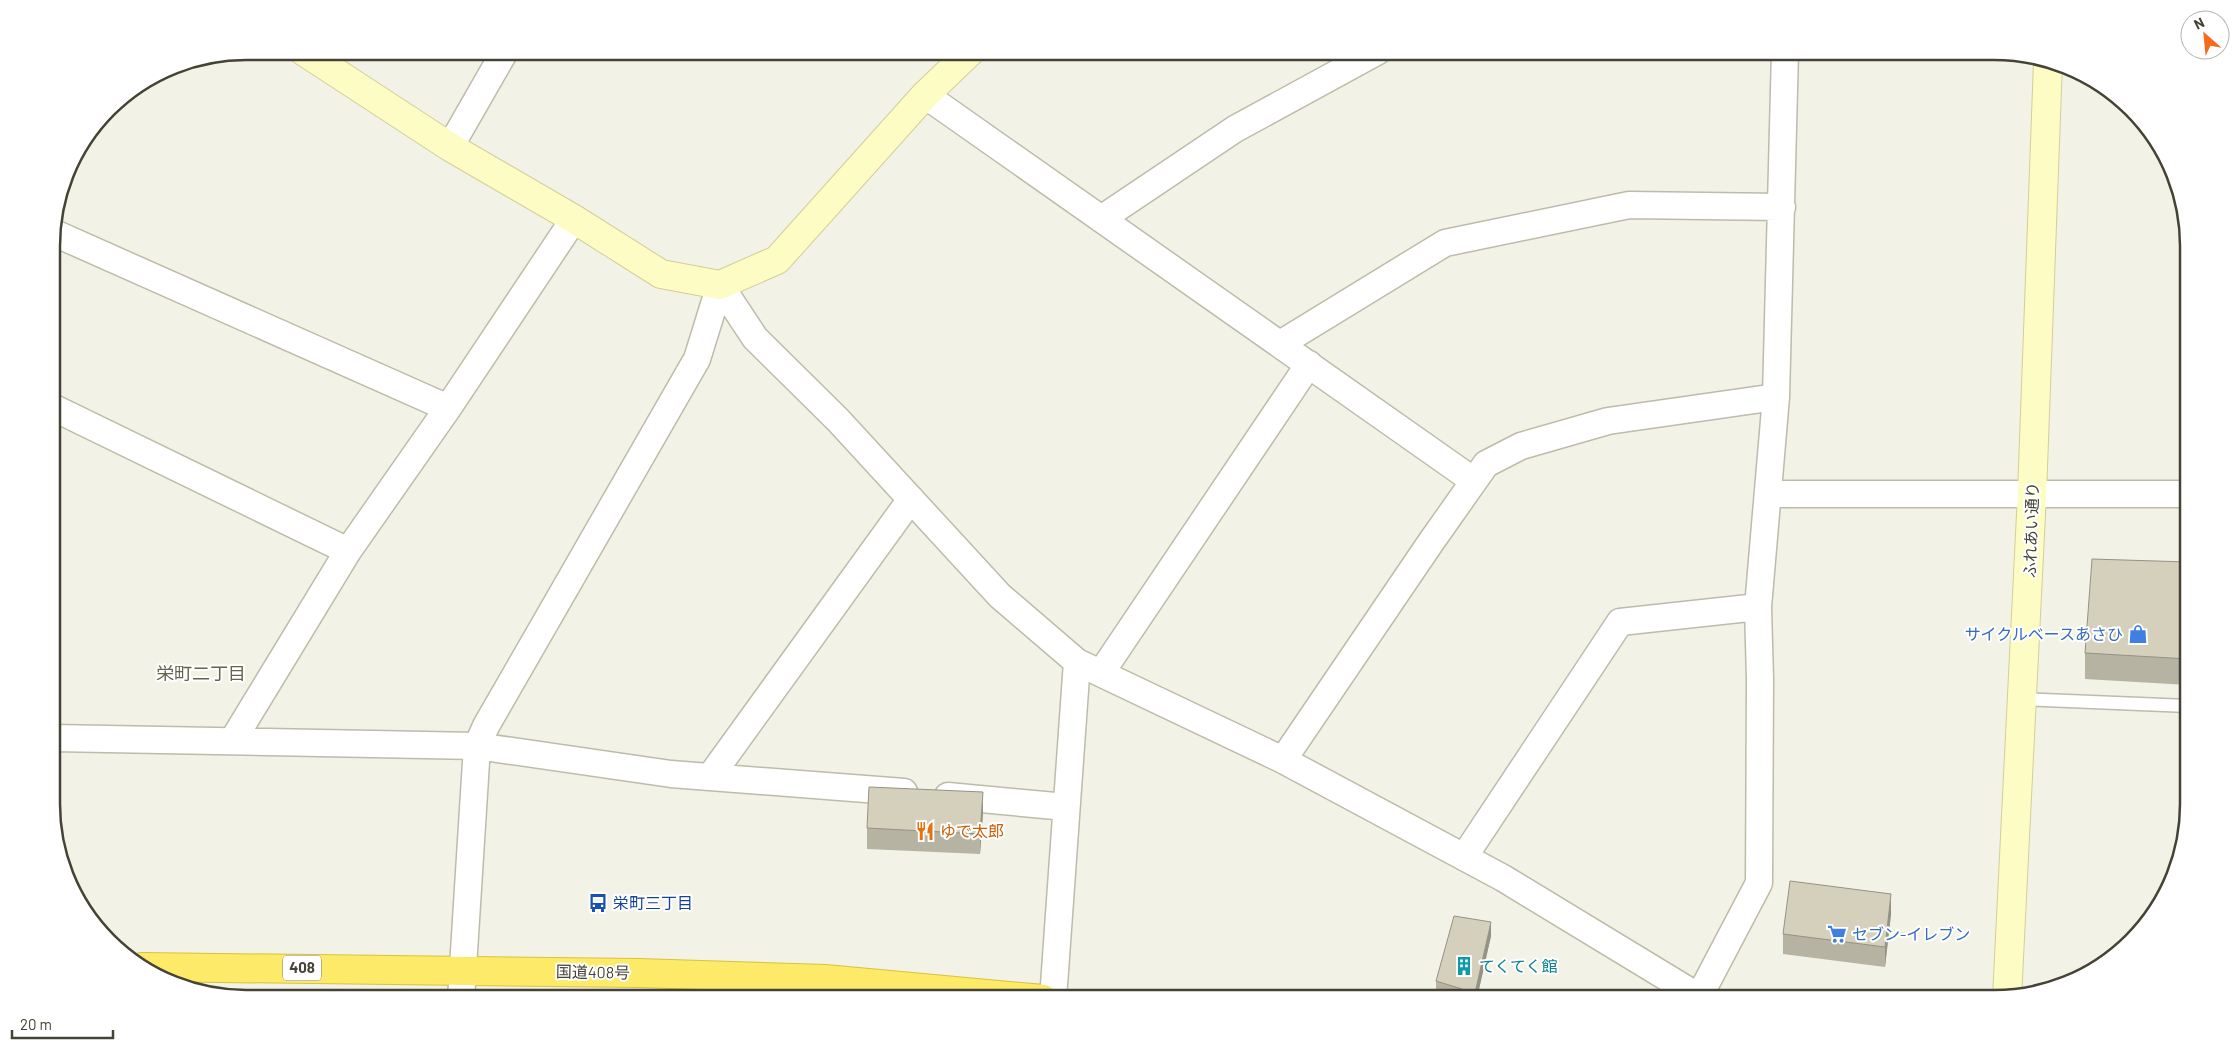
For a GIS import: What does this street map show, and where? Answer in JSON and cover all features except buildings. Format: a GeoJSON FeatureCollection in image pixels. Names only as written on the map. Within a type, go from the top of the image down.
{"type":"FeatureCollection","features":[{"type":"Feature","properties":{"kind":"highway","name":"国道408号"},"geometry":{"type":"LineString","coordinates":[[157,967],[462,970],[825,979],[945,990]]}},
{"type":"Feature","properties":{"kind":"street"},"geometry":{"type":"LineString","coordinates":[[317,60],[450,147],[574,219],[661,274],[720,285],[777,260],[925,95],[962,60]]}},
{"type":"Feature","properties":{"kind":"street"},"geometry":{"type":"LineString","coordinates":[[450,147],[500,60]]}},
{"type":"Feature","properties":{"kind":"street"},"geometry":{"type":"LineString","coordinates":[[1101,219],[1235,129],[1362,60]]}},
{"type":"Feature","properties":{"kind":"street"},"geometry":{"type":"LineString","coordinates":[[1703,990],[1759,883],[1760,680],[1758,607],[1776,398],[1785,60]]}},
{"type":"Feature","properties":{"kind":"street","name":"ふれあい通り"},"geometry":{"type":"LineString","coordinates":[[2007,990],[2032,494],[2048,68]]}},
{"type":"Feature","properties":{"kind":"street"},"geometry":{"type":"LineString","coordinates":[[925,95],[1474,481]]}},
{"type":"Feature","properties":{"kind":"street"},"geometry":{"type":"LineString","coordinates":[[1280,344],[1445,243],[1629,205],[1782,208]]}},
{"type":"Feature","properties":{"kind":"street"},"geometry":{"type":"LineString","coordinates":[[233,740],[348,551],[448,408],[574,219]]}},
{"type":"Feature","properties":{"kind":"street"},"geometry":{"type":"LineString","coordinates":[[60,236],[448,408]]}},
{"type":"Feature","properties":{"kind":"street"},"geometry":{"type":"LineString","coordinates":[[720,285],[755,338],[838,420],[1000,596],[1077,662],[1283,760],[1503,878],[1687,990]]}},
{"type":"Feature","properties":{"kind":"street"},"geometry":{"type":"LineString","coordinates":[[461,990],[477,746],[486,726],[697,359],[720,285]]}},
{"type":"Feature","properties":{"kind":"street"},"geometry":{"type":"LineString","coordinates":[[1101,673],[1309,364]]}},
{"type":"Feature","properties":{"kind":"street"},"geometry":{"type":"LineString","coordinates":[[1283,760],[1486,464],[1521,446],[1608,421],[1776,398]]}},
{"type":"Feature","properties":{"kind":"street"},"geometry":{"type":"LineString","coordinates":[[60,411],[348,551]]}},
{"type":"Feature","properties":{"kind":"street"},"geometry":{"type":"LineString","coordinates":[[1768,494],[2180,494]]}},
{"type":"Feature","properties":{"kind":"street"},"geometry":{"type":"LineString","coordinates":[[710,777],[910,499]]}},
{"type":"Feature","properties":{"kind":"street"},"geometry":{"type":"LineString","coordinates":[[1464,858],[1620,622],[1758,607]]}},
{"type":"Feature","properties":{"kind":"street"},"geometry":{"type":"LineString","coordinates":[[1054,990],[1077,662]]}},
{"type":"Feature","properties":{"kind":"street"},"geometry":{"type":"LineString","coordinates":[[60,738],[477,746],[671,774],[1066,807]]}},
{"type":"Feature","properties":{"kind":"lane"},"geometry":{"type":"LineString","coordinates":[[2023,699],[2180,706]]}},
{"type":"Feature","properties":{"kind":"place","name":"サイクルベースあさひ"},"geometry":{"type":"Point","coordinates":[2138,634]}},
{"type":"Feature","properties":{"kind":"place","name":"ゆで太郎"},"geometry":{"type":"Point","coordinates":[925,831]}},
{"type":"Feature","properties":{"kind":"place","name":"栄町三丁目"},"geometry":{"type":"Point","coordinates":[598,903]}},
{"type":"Feature","properties":{"kind":"place","name":"セブン-イレブン"},"geometry":{"type":"Point","coordinates":[1837,934]}},
{"type":"Feature","properties":{"kind":"place","name":"てくてく館"},"geometry":{"type":"Point","coordinates":[1464,966]}},
{"type":"Feature","properties":{"kind":"district","name":"栄町二丁目"},"geometry":{"type":"Point","coordinates":[201,674]}}]}
